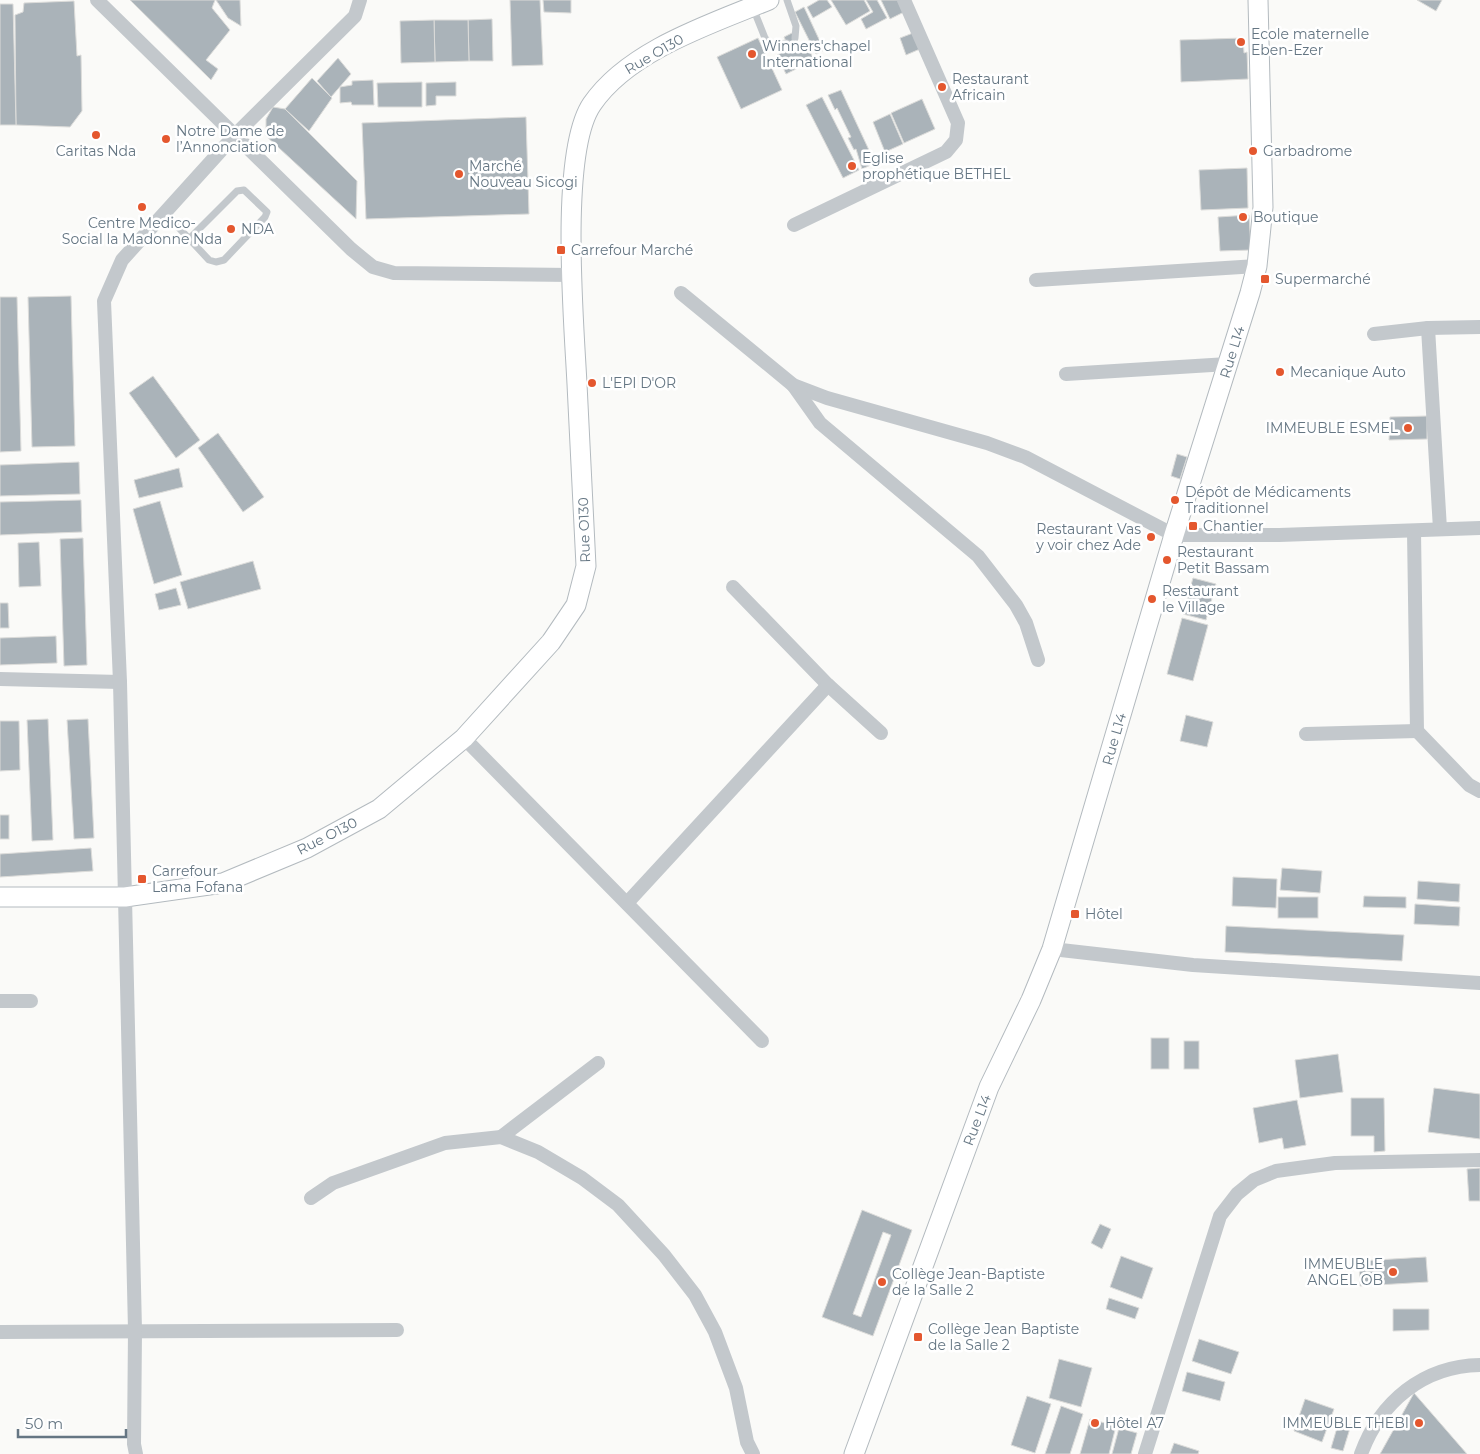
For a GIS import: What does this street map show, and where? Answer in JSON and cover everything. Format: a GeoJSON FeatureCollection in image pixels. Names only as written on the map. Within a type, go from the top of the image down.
{"type":"FeatureCollection","features":[{"type":"Feature","properties":{"kind":"street"},"geometry":{"type":"LineString","coordinates":[[97,0],[351,249],[373,266],[394,273],[571,276]]}},
{"type":"Feature","properties":{"kind":"street"},"geometry":{"type":"LineString","coordinates":[[136,1454],[134,1444],[135,1330],[120,682],[104,301],[122,260],[235,135],[355,16],[360,0]]}},
{"type":"Feature","properties":{"kind":"street"},"geometry":{"type":"LineString","coordinates":[[794,225],[946,152],[956,140],[958,123],[904,0]]}},
{"type":"Feature","properties":{"kind":"street","name":"Rue L14"},"geometry":{"type":"LineString","coordinates":[[854,1454],[989,1087],[1031,1000],[1052,949],[1174,535],[1257,266],[1263,207],[1258,0]]}},
{"type":"Feature","properties":{"kind":"street","name":"Rue O130"},"geometry":{"type":"LineString","coordinates":[[0,897],[125,896],[223,883],[306,848],[379,809],[464,738],[551,642],[576,605],[586,566],[571,276],[575,167],[578,138],[591,105],[613,79],[643,58],[689,34],[761,3]]}},
{"type":"Feature","properties":{"kind":"street"},"geometry":{"type":"LineString","coordinates":[[1036,280],[1257,266]]}},
{"type":"Feature","properties":{"kind":"street"},"geometry":{"type":"LineString","coordinates":[[681,293],[793,385],[820,423],[978,556],[1016,605],[1026,624],[1038,660]]}},
{"type":"Feature","properties":{"kind":"street"},"geometry":{"type":"LineString","coordinates":[[1374,334],[1428,328],[1480,327]]}},
{"type":"Feature","properties":{"kind":"street"},"geometry":{"type":"LineString","coordinates":[[1428,328],[1440,529]]}},
{"type":"Feature","properties":{"kind":"street"},"geometry":{"type":"LineString","coordinates":[[1066,374],[1228,364]]}},
{"type":"Feature","properties":{"kind":"street"},"geometry":{"type":"LineString","coordinates":[[793,385],[828,398],[987,443],[1025,457],[1174,535],[1414,532],[1480,528]]}},
{"type":"Feature","properties":{"kind":"street"},"geometry":{"type":"LineString","coordinates":[[1414,532],[1417,731],[1469,785],[1480,791]]}},
{"type":"Feature","properties":{"kind":"street"},"geometry":{"type":"LineString","coordinates":[[733,587],[828,685],[881,733]]}},
{"type":"Feature","properties":{"kind":"street"},"geometry":{"type":"LineString","coordinates":[[0,678],[120,682]]}},
{"type":"Feature","properties":{"kind":"street"},"geometry":{"type":"LineString","coordinates":[[627,903],[828,685]]}},
{"type":"Feature","properties":{"kind":"street"},"geometry":{"type":"LineString","coordinates":[[1306,734],[1417,731]]}},
{"type":"Feature","properties":{"kind":"street"},"geometry":{"type":"LineString","coordinates":[[464,738],[762,1041]]}},
{"type":"Feature","properties":{"kind":"street"},"geometry":{"type":"LineString","coordinates":[[1052,949],[1193,965],[1480,983]]}},
{"type":"Feature","properties":{"kind":"street"},"geometry":{"type":"LineString","coordinates":[[0,1001],[31,1001]]}},
{"type":"Feature","properties":{"kind":"street"},"geometry":{"type":"LineString","coordinates":[[501,1137],[598,1063]]}},
{"type":"Feature","properties":{"kind":"street"},"geometry":{"type":"LineString","coordinates":[[311,1198],[333,1183],[446,1143],[501,1137],[538,1152],[582,1178],[618,1205],[664,1255],[695,1295],[715,1332],[736,1388],[748,1442],[753,1454]]}},
{"type":"Feature","properties":{"kind":"street"},"geometry":{"type":"LineString","coordinates":[[1145,1454],[1220,1216],[1237,1194],[1254,1180],[1276,1171],[1335,1163],[1480,1160]]}},
{"type":"Feature","properties":{"kind":"street"},"geometry":{"type":"LineString","coordinates":[[0,1332],[398,1330]]}},
{"type":"Feature","properties":{"kind":"street"},"geometry":{"type":"LineString","coordinates":[[1361,1454],[1369,1431],[1394,1399],[1426,1376],[1460,1365],[1480,1365]]}},
{"type":"Feature","properties":{"kind":"lane"},"geometry":{"type":"LineString","coordinates":[[787,0],[796,26],[797,33],[794,38]]}},
{"type":"Feature","properties":{"kind":"lane"},"geometry":{"type":"LineString","coordinates":[[761,3],[765,38],[771,45],[787,43]]}},
{"type":"Feature","properties":{"kind":"lane"},"geometry":{"type":"LineString","coordinates":[[164,213],[210,260],[216,262],[224,260],[265,217],[267,212],[244,190],[237,192],[190,238]]}},
{"type":"Feature","properties":{"kind":"building"},"geometry":{"type":"Polygon","coordinates":[[[130,0],[215,0],[212,8],[230,30],[206,60],[218,69],[211,80],[130,0]]]}},
{"type":"Feature","properties":{"kind":"building"},"geometry":{"type":"Polygon","coordinates":[[[216,0],[240,0],[241,26],[228,18],[216,0]]]}},
{"type":"Feature","properties":{"kind":"building"},"geometry":{"type":"Polygon","coordinates":[[[510,0],[540,0],[543,65],[512,66],[510,0]]]}},
{"type":"Feature","properties":{"kind":"building"},"geometry":{"type":"Polygon","coordinates":[[[543,0],[571,0],[571,13],[544,12],[543,0]]]}},
{"type":"Feature","properties":{"kind":"building"},"geometry":{"type":"Polygon","coordinates":[[[819,0],[827,0],[832,7],[813,18],[807,7],[819,0]]]}},
{"type":"Feature","properties":{"kind":"building"},"geometry":{"type":"Polygon","coordinates":[[[831,0],[864,0],[870,11],[846,25],[831,0]]]}},
{"type":"Feature","properties":{"kind":"building"},"geometry":{"type":"Polygon","coordinates":[[[866,0],[877,0],[887,18],[866,29],[861,19],[873,12],[866,0]]]}},
{"type":"Feature","properties":{"kind":"building"},"geometry":{"type":"Polygon","coordinates":[[[881,0],[898,0],[904,12],[890,19],[881,0]]]}},
{"type":"Feature","properties":{"kind":"building"},"geometry":{"type":"Polygon","coordinates":[[[1417,0],[1442,0],[1436,11],[1417,0]]]}},
{"type":"Feature","properties":{"kind":"building"},"geometry":{"type":"Polygon","coordinates":[[[74,1],[77,56],[81,55],[82,111],[70,127],[16,125],[15,15],[23,12],[24,3],[74,1]]]}},
{"type":"Feature","properties":{"kind":"building"},"geometry":{"type":"Polygon","coordinates":[[[0,4],[13,4],[16,125],[0,125],[0,4]]]}},
{"type":"Feature","properties":{"kind":"building"},"geometry":{"type":"Polygon","coordinates":[[[804,7],[824,50],[816,54],[795,12],[804,7]]]}},
{"type":"Feature","properties":{"kind":"building"},"geometry":{"type":"Polygon","coordinates":[[[492,19],[493,61],[469,61],[468,20],[492,19]]]}},
{"type":"Feature","properties":{"kind":"building"},"geometry":{"type":"Polygon","coordinates":[[[434,20],[468,20],[469,61],[435,62],[434,20]]]}},
{"type":"Feature","properties":{"kind":"building"},"geometry":{"type":"Polygon","coordinates":[[[434,20],[435,62],[401,63],[400,21],[434,20]]]}},
{"type":"Feature","properties":{"kind":"building"},"geometry":{"type":"Polygon","coordinates":[[[792,33],[797,43],[789,47],[784,37],[792,33]]]}},
{"type":"Feature","properties":{"kind":"building"},"geometry":{"type":"Polygon","coordinates":[[[913,33],[920,49],[906,55],[900,38],[913,33]]]}},
{"type":"Feature","properties":{"kind":"building"},"geometry":{"type":"Polygon","coordinates":[[[758,38],[782,90],[741,109],[717,57],[758,38]]]}},
{"type":"Feature","properties":{"kind":"building"},"geometry":{"type":"Polygon","coordinates":[[[1243,38],[1244,53],[1247,52],[1248,79],[1181,82],[1180,40],[1243,38]]]}},
{"type":"Feature","properties":{"kind":"building"},"geometry":{"type":"Polygon","coordinates":[[[805,41],[814,60],[786,74],[777,55],[805,41]]]}},
{"type":"Feature","properties":{"kind":"building"},"geometry":{"type":"Polygon","coordinates":[[[338,58],[351,74],[331,97],[317,81],[338,58]]]}},
{"type":"Feature","properties":{"kind":"building"},"geometry":{"type":"Polygon","coordinates":[[[312,78],[332,98],[309,131],[285,109],[312,78]]]}},
{"type":"Feature","properties":{"kind":"building"},"geometry":{"type":"Polygon","coordinates":[[[373,80],[374,105],[352,105],[351,102],[340,103],[340,87],[352,85],[352,81],[373,80]]]}},
{"type":"Feature","properties":{"kind":"building"},"geometry":{"type":"Polygon","coordinates":[[[422,82],[422,107],[378,107],[377,83],[422,82]]]}},
{"type":"Feature","properties":{"kind":"building"},"geometry":{"type":"Polygon","coordinates":[[[456,82],[456,96],[436,96],[436,105],[426,106],[426,83],[456,82]]]}},
{"type":"Feature","properties":{"kind":"building"},"geometry":{"type":"Polygon","coordinates":[[[841,90],[875,163],[862,169],[856,149],[854,150],[848,138],[851,137],[837,108],[835,110],[828,95],[841,90]]]}},
{"type":"Feature","properties":{"kind":"building"},"geometry":{"type":"Polygon","coordinates":[[[822,97],[859,170],[843,178],[806,105],[822,97]]]}},
{"type":"Feature","properties":{"kind":"building"},"geometry":{"type":"Polygon","coordinates":[[[922,99],[935,129],[904,143],[891,113],[922,99]]]}},
{"type":"Feature","properties":{"kind":"building"},"geometry":{"type":"Polygon","coordinates":[[[273,107],[285,109],[357,181],[356,219],[266,136],[266,119],[273,107]]]}},
{"type":"Feature","properties":{"kind":"building"},"geometry":{"type":"Polygon","coordinates":[[[890,114],[903,144],[885,152],[873,122],[890,114]]]}},
{"type":"Feature","properties":{"kind":"building"},"geometry":{"type":"Polygon","coordinates":[[[526,117],[529,214],[366,219],[362,123],[526,117]]]}},
{"type":"Feature","properties":{"kind":"building"},"geometry":{"type":"Polygon","coordinates":[[[1247,168],[1248,208],[1201,210],[1199,170],[1247,168]]]}},
{"type":"Feature","properties":{"kind":"building"},"geometry":{"type":"Polygon","coordinates":[[[1249,215],[1251,250],[1220,251],[1218,217],[1249,215]]]}},
{"type":"Feature","properties":{"kind":"building"},"geometry":{"type":"Polygon","coordinates":[[[71,296],[75,446],[32,447],[28,297],[71,296]]]}},
{"type":"Feature","properties":{"kind":"building"},"geometry":{"type":"Polygon","coordinates":[[[0,297],[17,297],[21,451],[0,452],[0,297]]]}},
{"type":"Feature","properties":{"kind":"building"},"geometry":{"type":"Polygon","coordinates":[[[153,376],[200,440],[176,458],[129,393],[153,376]]]}},
{"type":"Feature","properties":{"kind":"building","name":"IMMEUBLE ESMEL"},"geometry":{"type":"Polygon","coordinates":[[[1427,416],[1427,439],[1389,440],[1390,417],[1427,416]]]}},
{"type":"Feature","properties":{"kind":"building"},"geometry":{"type":"Polygon","coordinates":[[[218,433],[264,497],[243,512],[198,448],[218,433]]]}},
{"type":"Feature","properties":{"kind":"building"},"geometry":{"type":"Polygon","coordinates":[[[1177,454],[1187,457],[1180,479],[1171,476],[1177,454]]]}},
{"type":"Feature","properties":{"kind":"building"},"geometry":{"type":"Polygon","coordinates":[[[79,462],[80,494],[0,496],[0,465],[79,462]]]}},
{"type":"Feature","properties":{"kind":"building"},"geometry":{"type":"Polygon","coordinates":[[[179,468],[183,487],[139,498],[134,480],[179,468]]]}},
{"type":"Feature","properties":{"kind":"building"},"geometry":{"type":"Polygon","coordinates":[[[81,500],[82,532],[0,535],[0,502],[81,500]]]}},
{"type":"Feature","properties":{"kind":"building"},"geometry":{"type":"Polygon","coordinates":[[[160,501],[182,575],[154,584],[133,509],[160,501]]]}},
{"type":"Feature","properties":{"kind":"building"},"geometry":{"type":"Polygon","coordinates":[[[83,538],[87,665],[64,666],[60,539],[83,538]]]}},
{"type":"Feature","properties":{"kind":"building"},"geometry":{"type":"Polygon","coordinates":[[[39,542],[41,586],[19,587],[18,543],[39,542]]]}},
{"type":"Feature","properties":{"kind":"building"},"geometry":{"type":"Polygon","coordinates":[[[253,561],[261,589],[188,609],[180,582],[253,561]]]}},
{"type":"Feature","properties":{"kind":"building"},"geometry":{"type":"Polygon","coordinates":[[[1193,578],[1216,584],[1206,620],[1183,614],[1193,578]]]}},
{"type":"Feature","properties":{"kind":"building"},"geometry":{"type":"Polygon","coordinates":[[[176,588],[181,605],[159,610],[155,594],[176,588]]]}},
{"type":"Feature","properties":{"kind":"building"},"geometry":{"type":"Polygon","coordinates":[[[0,603],[8,603],[9,628],[0,628],[0,603]]]}},
{"type":"Feature","properties":{"kind":"building"},"geometry":{"type":"Polygon","coordinates":[[[1182,618],[1208,625],[1193,681],[1167,674],[1182,618]]]}},
{"type":"Feature","properties":{"kind":"building"},"geometry":{"type":"Polygon","coordinates":[[[56,636],[57,663],[0,665],[0,638],[56,636]]]}},
{"type":"Feature","properties":{"kind":"building"},"geometry":{"type":"Polygon","coordinates":[[[1186,715],[1213,722],[1207,747],[1180,741],[1186,715]]]}},
{"type":"Feature","properties":{"kind":"building"},"geometry":{"type":"Polygon","coordinates":[[[48,719],[53,840],[32,841],[27,720],[48,719]]]}},
{"type":"Feature","properties":{"kind":"building"},"geometry":{"type":"Polygon","coordinates":[[[88,719],[94,838],[74,839],[67,720],[88,719]]]}},
{"type":"Feature","properties":{"kind":"building"},"geometry":{"type":"Polygon","coordinates":[[[0,721],[19,721],[20,770],[0,771],[0,721]]]}},
{"type":"Feature","properties":{"kind":"building"},"geometry":{"type":"Polygon","coordinates":[[[0,815],[9,815],[9,839],[0,839],[0,815]]]}},
{"type":"Feature","properties":{"kind":"building"},"geometry":{"type":"Polygon","coordinates":[[[91,848],[93,871],[0,877],[0,854],[91,848]]]}},
{"type":"Feature","properties":{"kind":"building"},"geometry":{"type":"Polygon","coordinates":[[[1282,868],[1322,871],[1320,893],[1280,890],[1282,868]]]}},
{"type":"Feature","properties":{"kind":"building"},"geometry":{"type":"Polygon","coordinates":[[[1233,877],[1277,879],[1276,908],[1232,906],[1233,877]]]}},
{"type":"Feature","properties":{"kind":"building"},"geometry":{"type":"Polygon","coordinates":[[[1418,881],[1460,884],[1459,902],[1417,899],[1418,881]]]}},
{"type":"Feature","properties":{"kind":"building"},"geometry":{"type":"Polygon","coordinates":[[[1364,896],[1406,897],[1406,908],[1363,907],[1364,896]]]}},
{"type":"Feature","properties":{"kind":"building"},"geometry":{"type":"Polygon","coordinates":[[[1278,897],[1318,897],[1318,918],[1278,918],[1278,897]]]}},
{"type":"Feature","properties":{"kind":"building"},"geometry":{"type":"Polygon","coordinates":[[[1415,904],[1460,907],[1459,926],[1414,924],[1415,904]]]}},
{"type":"Feature","properties":{"kind":"building"},"geometry":{"type":"Polygon","coordinates":[[[1226,926],[1404,935],[1402,961],[1225,952],[1226,926]]]}},
{"type":"Feature","properties":{"kind":"building"},"geometry":{"type":"Polygon","coordinates":[[[1151,1038],[1169,1038],[1169,1069],[1151,1069],[1151,1038]]]}},
{"type":"Feature","properties":{"kind":"building"},"geometry":{"type":"Polygon","coordinates":[[[1184,1041],[1199,1041],[1199,1069],[1184,1069],[1184,1041]]]}},
{"type":"Feature","properties":{"kind":"building"},"geometry":{"type":"Polygon","coordinates":[[[1338,1054],[1343,1092],[1300,1098],[1295,1060],[1338,1054]]]}},
{"type":"Feature","properties":{"kind":"building"},"geometry":{"type":"Polygon","coordinates":[[[1434,1088],[1480,1094],[1480,1139],[1428,1132],[1434,1088]]]}},
{"type":"Feature","properties":{"kind":"building"},"geometry":{"type":"Polygon","coordinates":[[[1351,1098],[1384,1098],[1385,1151],[1374,1152],[1374,1136],[1351,1136],[1351,1098]]]}},
{"type":"Feature","properties":{"kind":"building"},"geometry":{"type":"Polygon","coordinates":[[[1297,1100],[1306,1145],[1284,1149],[1282,1138],[1259,1143],[1253,1108],[1297,1100]]]}},
{"type":"Feature","properties":{"kind":"building"},"geometry":{"type":"Polygon","coordinates":[[[1480,1168],[1480,1201],[1469,1201],[1467,1169],[1480,1168]]]}},
{"type":"Feature","properties":{"kind":"building"},"geometry":{"type":"Polygon","coordinates":[[[862,1210],[912,1230],[873,1336],[822,1317],[862,1210]],[[883,1232],[853,1314],[861,1317],[891,1235],[883,1232]]]}},
{"type":"Feature","properties":{"kind":"building"},"geometry":{"type":"Polygon","coordinates":[[[1100,1224],[1111,1229],[1102,1249],[1091,1243],[1100,1224]]]}},
{"type":"Feature","properties":{"kind":"building"},"geometry":{"type":"Polygon","coordinates":[[[1121,1256],[1153,1268],[1142,1299],[1110,1287],[1121,1256]]]}},
{"type":"Feature","properties":{"kind":"building","name":"IMMEUBLE ANGEL OB"},"geometry":{"type":"Polygon","coordinates":[[[1426,1257],[1428,1282],[1360,1286],[1359,1261],[1426,1257]]]}},
{"type":"Feature","properties":{"kind":"building"},"geometry":{"type":"Polygon","coordinates":[[[1109,1298],[1139,1308],[1135,1319],[1106,1309],[1109,1298]]]}},
{"type":"Feature","properties":{"kind":"building"},"geometry":{"type":"Polygon","coordinates":[[[1393,1309],[1429,1309],[1429,1330],[1393,1331],[1393,1309]]]}},
{"type":"Feature","properties":{"kind":"building"},"geometry":{"type":"Polygon","coordinates":[[[1199,1339],[1239,1352],[1231,1374],[1192,1361],[1199,1339]]]}},
{"type":"Feature","properties":{"kind":"building"},"geometry":{"type":"Polygon","coordinates":[[[1059,1359],[1092,1368],[1081,1407],[1049,1398],[1059,1359]]]}},
{"type":"Feature","properties":{"kind":"building"},"geometry":{"type":"Polygon","coordinates":[[[1187,1372],[1225,1382],[1220,1401],[1182,1391],[1187,1372]]]}},
{"type":"Feature","properties":{"kind":"building","name":"IMMEUBLE THEBI"},"geometry":{"type":"Polygon","coordinates":[[[1414,1393],[1467,1454],[1380,1454],[1414,1393]]]}},
{"type":"Feature","properties":{"kind":"building"},"geometry":{"type":"Polygon","coordinates":[[[1027,1396],[1051,1404],[1035,1453],[1011,1445],[1027,1396]]]}},
{"type":"Feature","properties":{"kind":"building"},"geometry":{"type":"Polygon","coordinates":[[[1305,1399],[1334,1409],[1322,1442],[1294,1431],[1305,1399]]]}},
{"type":"Feature","properties":{"kind":"building"},"geometry":{"type":"Polygon","coordinates":[[[1061,1406],[1083,1414],[1070,1454],[1045,1454],[1061,1406]]]}},
{"type":"Feature","properties":{"kind":"building"},"geometry":{"type":"Polygon","coordinates":[[[1090,1419],[1116,1426],[1109,1454],[1080,1454],[1090,1419]]]}},
{"type":"Feature","properties":{"kind":"building"},"geometry":{"type":"Polygon","coordinates":[[[1339,1421],[1351,1425],[1343,1451],[1331,1448],[1339,1421]]]}},
{"type":"Feature","properties":{"kind":"building"},"geometry":{"type":"Polygon","coordinates":[[[1119,1428],[1137,1433],[1131,1454],[1112,1454],[1119,1428]]]}},
{"type":"Feature","properties":{"kind":"building"},"geometry":{"type":"Polygon","coordinates":[[[1174,1443],[1199,1451],[1198,1454],[1170,1454],[1174,1443]]]}},
{"type":"Feature","properties":{"kind":"place","name":"Ecole maternelle Eben-Ezer"},"geometry":{"type":"Point","coordinates":[1241,42]}},
{"type":"Feature","properties":{"kind":"place","name":"Winners'chapel International"},"geometry":{"type":"Point","coordinates":[752,54]}},
{"type":"Feature","properties":{"kind":"place","name":"Restaurant Africain"},"geometry":{"type":"Point","coordinates":[942,87]}},
{"type":"Feature","properties":{"kind":"place","name":"Caritas Nda"},"geometry":{"type":"Point","coordinates":[96,135]}},
{"type":"Feature","properties":{"kind":"place","name":"Notre Dame de l’Annonciation"},"geometry":{"type":"Point","coordinates":[166,139]}},
{"type":"Feature","properties":{"kind":"place","name":"Garbadrome"},"geometry":{"type":"Point","coordinates":[1253,151]}},
{"type":"Feature","properties":{"kind":"place","name":"Eglise prophétique BETHEL"},"geometry":{"type":"Point","coordinates":[852,166]}},
{"type":"Feature","properties":{"kind":"place","name":"Marché Nouveau Sicogi"},"geometry":{"type":"Point","coordinates":[459,174]}},
{"type":"Feature","properties":{"kind":"place","name":"Centre Medico- Social la Madonne Nda"},"geometry":{"type":"Point","coordinates":[142,207]}},
{"type":"Feature","properties":{"kind":"place","name":"Boutique"},"geometry":{"type":"Point","coordinates":[1243,217]}},
{"type":"Feature","properties":{"kind":"place","name":"NDA"},"geometry":{"type":"Point","coordinates":[231,229]}},
{"type":"Feature","properties":{"kind":"place","name":"Carrefour Marché"},"geometry":{"type":"Point","coordinates":[561,250]}},
{"type":"Feature","properties":{"kind":"place","name":"Supermarché"},"geometry":{"type":"Point","coordinates":[1265,279]}},
{"type":"Feature","properties":{"kind":"place","name":"Mecanique Auto"},"geometry":{"type":"Point","coordinates":[1280,372]}},
{"type":"Feature","properties":{"kind":"place","name":"L'EPI D'OR"},"geometry":{"type":"Point","coordinates":[592,383]}},
{"type":"Feature","properties":{"kind":"place","name":"IMMEUBLE ESMEL"},"geometry":{"type":"Point","coordinates":[1408,428]}},
{"type":"Feature","properties":{"kind":"place","name":"Dépôt de Médicaments Traditionnel"},"geometry":{"type":"Point","coordinates":[1175,500]}},
{"type":"Feature","properties":{"kind":"place","name":"Chantier"},"geometry":{"type":"Point","coordinates":[1193,526]}},
{"type":"Feature","properties":{"kind":"place","name":"Restaurant Vas y voir chez Ade"},"geometry":{"type":"Point","coordinates":[1151,537]}},
{"type":"Feature","properties":{"kind":"place","name":"Restaurant Petit Bassam"},"geometry":{"type":"Point","coordinates":[1167,560]}},
{"type":"Feature","properties":{"kind":"place","name":"Restaurant le Village"},"geometry":{"type":"Point","coordinates":[1152,599]}},
{"type":"Feature","properties":{"kind":"place","name":"Carrefour Lama Fofana"},"geometry":{"type":"Point","coordinates":[142,879]}},
{"type":"Feature","properties":{"kind":"place","name":"Hôtel"},"geometry":{"type":"Point","coordinates":[1075,914]}},
{"type":"Feature","properties":{"kind":"place","name":"IMMEUBLE ANGEL OB"},"geometry":{"type":"Point","coordinates":[1393,1272]}},
{"type":"Feature","properties":{"kind":"place","name":"Collège Jean-Baptiste de la Salle 2"},"geometry":{"type":"Point","coordinates":[882,1282]}},
{"type":"Feature","properties":{"kind":"place","name":"Collège Jean Baptiste de la Salle 2"},"geometry":{"type":"Point","coordinates":[918,1337]}},
{"type":"Feature","properties":{"kind":"place","name":"Hôtel A7"},"geometry":{"type":"Point","coordinates":[1095,1423]}},
{"type":"Feature","properties":{"kind":"place","name":"IMMEUBLE THEBI"},"geometry":{"type":"Point","coordinates":[1419,1423]}}]}
